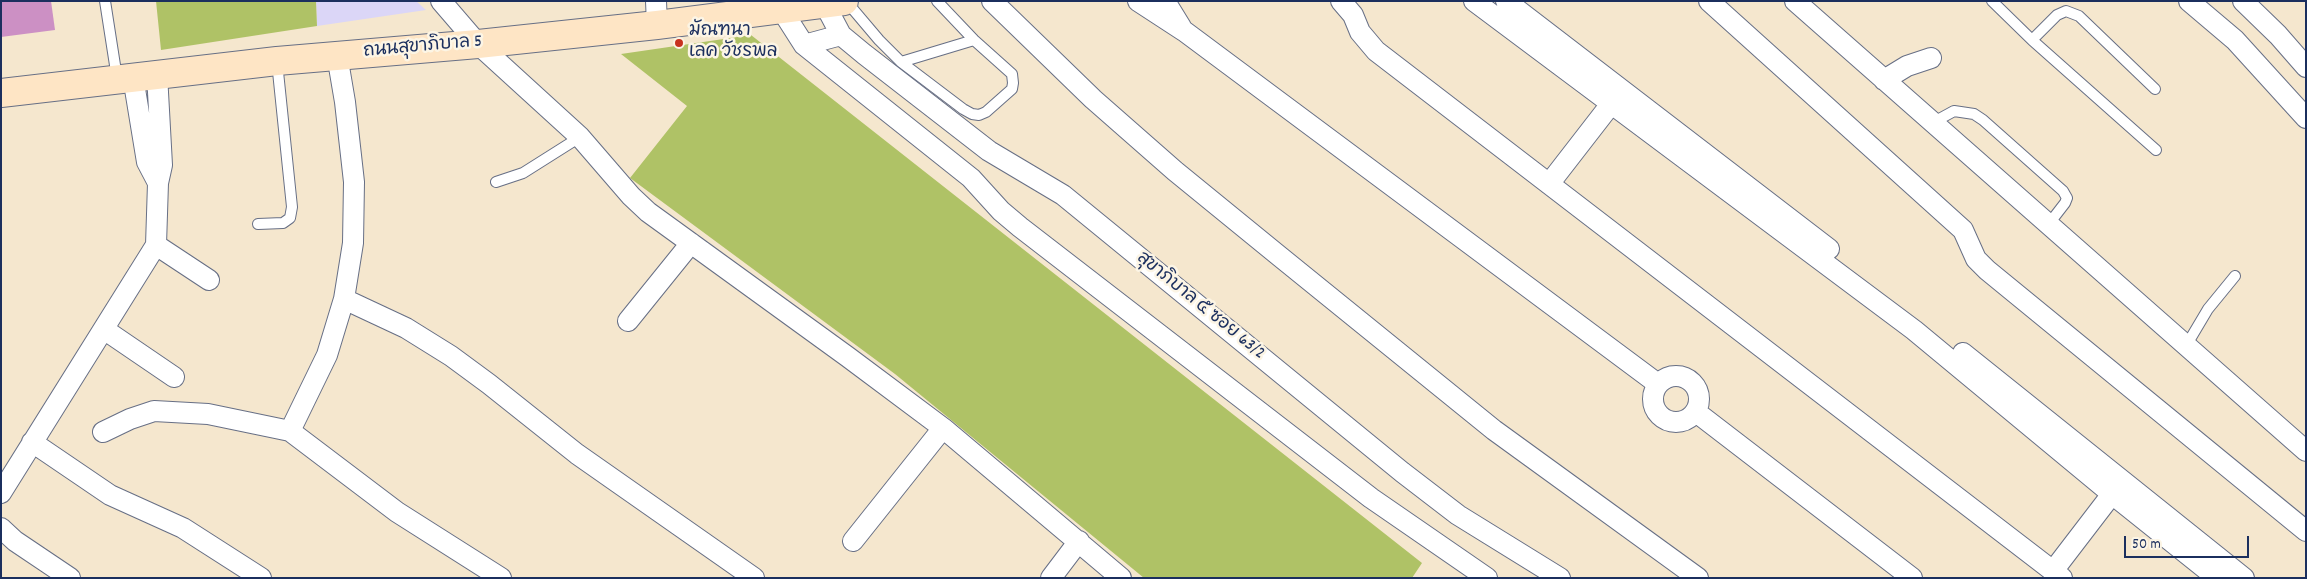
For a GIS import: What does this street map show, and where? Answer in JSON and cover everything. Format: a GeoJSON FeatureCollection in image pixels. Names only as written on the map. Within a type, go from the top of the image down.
{"type":"FeatureCollection","features":[{"type":"Feature","properties":{"kind":"main road","name":"ถนนสุขาภิบาล 5"},"geometry":{"type":"LineString","coordinates":[[1,92],[277,61],[478,44],[656,13],[781,9],[834,2]]}},
{"type":"Feature","properties":{"kind":"street"},"geometry":{"type":"LineString","coordinates":[[441,1],[478,44],[580,137],[631,196],[648,212],[943,428],[1121,578]]}},
{"type":"Feature","properties":{"kind":"street"},"geometry":{"type":"LineString","coordinates":[[992,1],[1101,105],[1175,171],[1494,430],[1698,578]]}},
{"type":"Feature","properties":{"kind":"street"},"geometry":{"type":"LineString","coordinates":[[1138,1],[1184,31],[1658,384]]}},
{"type":"Feature","properties":{"kind":"street"},"geometry":{"type":"LineString","coordinates":[[1165,1],[1184,31]]}},
{"type":"Feature","properties":{"kind":"street"},"geometry":{"type":"LineString","coordinates":[[1474,1],[1914,330],[2112,494],[2217,578]]}},
{"type":"Feature","properties":{"kind":"street"},"geometry":{"type":"LineString","coordinates":[[1506,1],[1961,352],[2244,578]]}},
{"type":"Feature","properties":{"kind":"street"},"geometry":{"type":"LineString","coordinates":[[1709,1],[1963,230],[1976,259],[1987,270],[2306,531]]}},
{"type":"Feature","properties":{"kind":"street"},"geometry":{"type":"LineString","coordinates":[[1795,1],[2306,452]]}},
{"type":"Feature","properties":{"kind":"street"},"geometry":{"type":"LineString","coordinates":[[2188,1],[2235,40],[2306,118]]}},
{"type":"Feature","properties":{"kind":"street"},"geometry":{"type":"LineString","coordinates":[[2243,1],[2302,56]]}},
{"type":"Feature","properties":{"kind":"street"},"geometry":{"type":"LineString","coordinates":[[804,45],[841,35],[834,2]]}},
{"type":"Feature","properties":{"kind":"street"},"geometry":{"type":"LineString","coordinates":[[1351,6],[1360,32],[1376,51],[2057,574],[2112,494]]}},
{"type":"Feature","properties":{"kind":"street"},"geometry":{"type":"LineString","coordinates":[[781,9],[804,45],[971,178],[1001,211],[1028,233],[1371,498],[1487,578]]}},
{"type":"Feature","properties":{"kind":"street","name":"สุขาภิบาล ๕ ซอย 63/2"},"geometry":{"type":"LineString","coordinates":[[841,35],[989,151],[1063,195],[1451,510],[1560,578]]}},
{"type":"Feature","properties":{"kind":"street"},"geometry":{"type":"LineString","coordinates":[[290,431],[327,355],[344,299],[353,243],[354,182],[345,102],[337,55]]}},
{"type":"Feature","properties":{"kind":"street"},"geometry":{"type":"LineString","coordinates":[[1884,80],[1907,66],[1930,58]]}},
{"type":"Feature","properties":{"kind":"street"},"geometry":{"type":"LineString","coordinates":[[1,493],[156,245],[158,183],[162,165],[136,76]]}},
{"type":"Feature","properties":{"kind":"street"},"geometry":{"type":"LineString","coordinates":[[1549,184],[1611,104]]}},
{"type":"Feature","properties":{"kind":"street"},"geometry":{"type":"LineString","coordinates":[[971,178],[989,151]]}},
{"type":"Feature","properties":{"kind":"street"},"geometry":{"type":"LineString","coordinates":[[628,321],[691,243]]}},
{"type":"Feature","properties":{"kind":"street"},"geometry":{"type":"LineString","coordinates":[[156,245],[210,280]]}},
{"type":"Feature","properties":{"kind":"street"},"geometry":{"type":"LineString","coordinates":[[344,299],[406,328],[451,356],[577,454],[754,578]]}},
{"type":"Feature","properties":{"kind":"street"},"geometry":{"type":"LineString","coordinates":[[104,330],[174,377]]}},
{"type":"Feature","properties":{"kind":"street"},"geometry":{"type":"LineString","coordinates":[[1672,376],[1687,378],[1693,382],[1700,397],[1696,412],[1692,417],[1679,422],[1672,422],[1660,415],[1653,396],[1658,384],[1672,376]]}},
{"type":"Feature","properties":{"kind":"street"},"geometry":{"type":"LineString","coordinates":[[103,432],[130,419],[154,411],[208,414],[290,431],[397,512],[501,578]]}},
{"type":"Feature","properties":{"kind":"street"},"geometry":{"type":"LineString","coordinates":[[1696,412],[1912,578]]}},
{"type":"Feature","properties":{"kind":"street"},"geometry":{"type":"LineString","coordinates":[[853,541],[943,428]]}},
{"type":"Feature","properties":{"kind":"street"},"geometry":{"type":"LineString","coordinates":[[32,442],[110,495],[183,528],[261,578]]}},
{"type":"Feature","properties":{"kind":"street"},"geometry":{"type":"LineString","coordinates":[[1,528],[14,542],[70,578]]}},
{"type":"Feature","properties":{"kind":"street"},"geometry":{"type":"LineString","coordinates":[[1051,578],[1078,541]]}},
{"type":"Feature","properties":{"kind":"lane"},"geometry":{"type":"LineString","coordinates":[[105,1],[136,76]]}},
{"type":"Feature","properties":{"kind":"lane"},"geometry":{"type":"LineString","coordinates":[[834,2],[879,40],[901,62],[964,109],[972,114],[979,115],[986,112],[1012,89],[1012,74],[974,40],[938,1]]}},
{"type":"Feature","properties":{"kind":"lane"},"geometry":{"type":"LineString","coordinates":[[1992,1],[2032,40],[2156,150]]}},
{"type":"Feature","properties":{"kind":"lane"},"geometry":{"type":"LineString","coordinates":[[2032,40],[2057,15],[2066,11],[2079,16],[2155,89]]}},
{"type":"Feature","properties":{"kind":"lane"},"geometry":{"type":"LineString","coordinates":[[901,62],[974,40]]}},
{"type":"Feature","properties":{"kind":"lane"},"geometry":{"type":"LineString","coordinates":[[258,224],[283,223],[290,218],[292,208],[277,61]]}},
{"type":"Feature","properties":{"kind":"lane"},"geometry":{"type":"LineString","coordinates":[[1932,122],[1954,111],[1974,114],[2063,191],[2067,198],[2065,203],[2048,225]]}},
{"type":"Feature","properties":{"kind":"lane"},"geometry":{"type":"LineString","coordinates":[[496,182],[523,173],[580,137]]}},
{"type":"Feature","properties":{"kind":"lane"},"geometry":{"type":"LineString","coordinates":[[2186,346],[2208,310],[2234,276]]}},
{"type":"Feature","properties":{"kind":"shaded area"},"geometry":{"type":"Polygon","coordinates":[[[316,1],[416,1],[426,10],[317,26],[316,1]]]}},
{"type":"Feature","properties":{"kind":"green space"},"geometry":{"type":"Polygon","coordinates":[[[156,1],[316,1],[317,26],[161,50],[156,1]]]}},
{"type":"Feature","properties":{"kind":"green space"},"geometry":{"type":"Polygon","coordinates":[[[751,35],[1422,563],[1412,578],[1144,578],[895,374],[630,178],[687,106],[621,54],[751,35]]]}},
{"type":"Feature","properties":{"kind":"building"},"geometry":{"type":"Polygon","coordinates":[[[1,1],[51,1],[55,30],[1,37],[1,1]]]}},
{"type":"Feature","properties":{"kind":"place","name":"มัณฑนา เลค วัชรพล"},"geometry":{"type":"Point","coordinates":[679,43]}}]}
